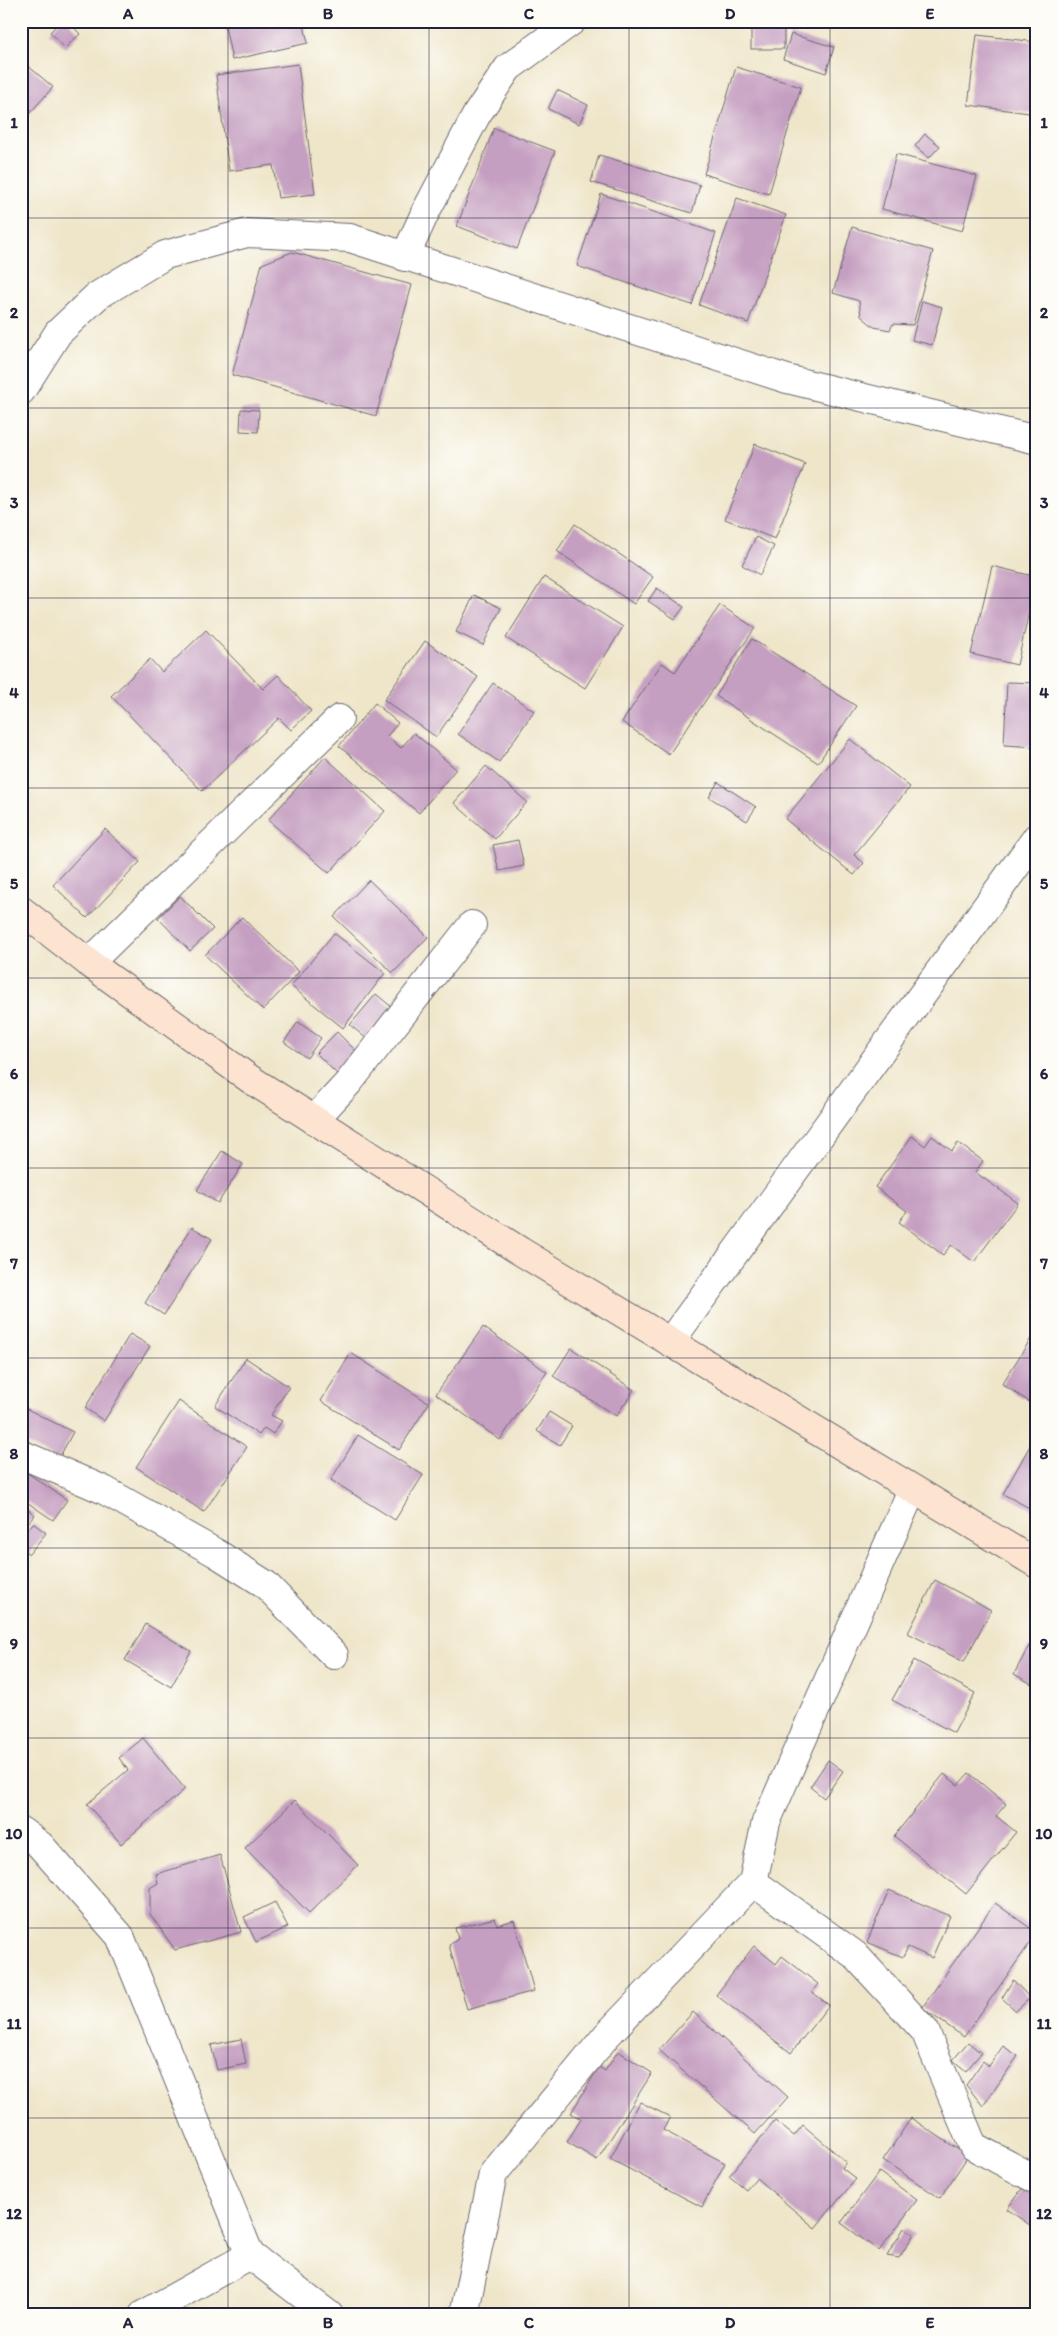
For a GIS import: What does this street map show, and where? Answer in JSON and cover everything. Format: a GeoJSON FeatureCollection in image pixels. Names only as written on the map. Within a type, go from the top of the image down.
{"type":"FeatureCollection","features":[{"type":"Feature","properties":{"kind":"street"},"geometry":{"type":"LineString","coordinates":[[405,256],[425,213],[477,114],[508,68],[572,21]]}},
{"type":"Feature","properties":{"kind":"street"},"geometry":{"type":"LineString","coordinates":[[21,391],[58,333],[98,296],[165,255],[247,233],[350,238],[787,379],[1037,440]]}},
{"type":"Feature","properties":{"kind":"street"},"geometry":{"type":"LineString","coordinates":[[89,963],[339,719]]}},
{"type":"Feature","properties":{"kind":"street"},"geometry":{"type":"LineString","coordinates":[[670,1342],[1037,837]]}},
{"type":"Feature","properties":{"kind":"street"},"geometry":{"type":"LineString","coordinates":[[21,910],[89,963],[250,1079],[520,1251],[1037,1564]]}},
{"type":"Feature","properties":{"kind":"street"},"geometry":{"type":"LineString","coordinates":[[314,1120],[349,1082],[472,925]]}},
{"type":"Feature","properties":{"kind":"street"},"geometry":{"type":"LineString","coordinates":[[21,1454],[104,1490],[216,1553],[265,1584],[334,1655]]}},
{"type":"Feature","properties":{"kind":"street"},"geometry":{"type":"LineString","coordinates":[[464,2315],[493,2174],[607,2035],[753,1882],[766,1822],[912,1490]]}},
{"type":"Feature","properties":{"kind":"street"},"geometry":{"type":"LineString","coordinates":[[21,1831],[40,1845],[120,1936],[250,2255],[329,2315]]}},
{"type":"Feature","properties":{"kind":"street"},"geometry":{"type":"LineString","coordinates":[[753,1882],[855,1955],[925,2030],[972,2146],[1037,2180]]}},
{"type":"Feature","properties":{"kind":"street"},"geometry":{"type":"LineString","coordinates":[[143,2315],[250,2255]]}},
{"type":"Feature","properties":{"kind":"building"},"geometry":{"type":"Polygon","coordinates":[[[21,21],[34,21],[21,30],[21,21]]]}},
{"type":"Feature","properties":{"kind":"building"},"geometry":{"type":"Polygon","coordinates":[[[61,21],[68,21],[80,34],[65,48],[50,32],[61,21]]]}},
{"type":"Feature","properties":{"kind":"building"},"geometry":{"type":"Polygon","coordinates":[[[224,21],[303,21],[308,43],[232,60],[224,21]]]}},
{"type":"Feature","properties":{"kind":"building"},"geometry":{"type":"Polygon","coordinates":[[[751,21],[784,21],[784,49],[751,49],[751,21]]]}},
{"type":"Feature","properties":{"kind":"building"},"geometry":{"type":"Polygon","coordinates":[[[791,34],[834,47],[826,73],[783,59],[791,34]]]}},
{"type":"Feature","properties":{"kind":"building"},"geometry":{"type":"Polygon","coordinates":[[[977,35],[1037,42],[1037,114],[968,105],[977,35]]]}},
{"type":"Feature","properties":{"kind":"building"},"geometry":{"type":"Polygon","coordinates":[[[21,60],[53,87],[21,123],[21,60]]]}},
{"type":"Feature","properties":{"kind":"building"},"geometry":{"type":"Polygon","coordinates":[[[298,64],[315,194],[278,198],[273,165],[229,171],[216,75],[298,64]]]}},
{"type":"Feature","properties":{"kind":"building"},"geometry":{"type":"Polygon","coordinates":[[[736,67],[801,87],[769,194],[704,174],[736,67]]]}},
{"type":"Feature","properties":{"kind":"building"},"geometry":{"type":"Polygon","coordinates":[[[557,90],[588,105],[579,124],[548,109],[557,90]]]}},
{"type":"Feature","properties":{"kind":"building"},"geometry":{"type":"Polygon","coordinates":[[[494,128],[555,151],[517,249],[457,226],[494,128]]]}},
{"type":"Feature","properties":{"kind":"building"},"geometry":{"type":"Polygon","coordinates":[[[925,134],[940,146],[929,158],[915,146],[925,134]]]}},
{"type":"Feature","properties":{"kind":"building"},"geometry":{"type":"Polygon","coordinates":[[[896,154],[977,176],[962,231],[882,209],[896,154]]]}},
{"type":"Feature","properties":{"kind":"building"},"geometry":{"type":"Polygon","coordinates":[[[599,155],[700,185],[692,213],[591,182],[599,155]]]}},
{"type":"Feature","properties":{"kind":"building"},"geometry":{"type":"Polygon","coordinates":[[[601,194],[716,233],[692,305],[577,266],[601,194]]]}},
{"type":"Feature","properties":{"kind":"building"},"geometry":{"type":"Polygon","coordinates":[[[737,198],[786,215],[748,323],[699,305],[737,198]]]}},
{"type":"Feature","properties":{"kind":"building"},"geometry":{"type":"Polygon","coordinates":[[[852,227],[933,251],[913,325],[893,324],[890,330],[874,327],[861,316],[859,301],[833,293],[852,227]]]}},
{"type":"Feature","properties":{"kind":"building"},"geometry":{"type":"Polygon","coordinates":[[[292,252],[412,285],[376,416],[232,375],[262,264],[292,252]]]}},
{"type":"Feature","properties":{"kind":"building"},"geometry":{"type":"Polygon","coordinates":[[[922,301],[942,307],[932,345],[912,340],[922,301]]]}},
{"type":"Feature","properties":{"kind":"building"},"geometry":{"type":"Polygon","coordinates":[[[241,409],[259,410],[258,432],[240,431],[241,409]]]}},
{"type":"Feature","properties":{"kind":"building"},"geometry":{"type":"Polygon","coordinates":[[[755,444],[805,464],[775,539],[725,519],[755,444]]]}},
{"type":"Feature","properties":{"kind":"building"},"geometry":{"type":"Polygon","coordinates":[[[575,524],[653,577],[634,604],[557,551],[575,524]]]}},
{"type":"Feature","properties":{"kind":"building"},"geometry":{"type":"Polygon","coordinates":[[[756,537],[774,546],[760,575],[742,565],[756,537]]]}},
{"type":"Feature","properties":{"kind":"building"},"geometry":{"type":"Polygon","coordinates":[[[992,566],[1037,577],[1017,665],[971,654],[992,566]]]}},
{"type":"Feature","properties":{"kind":"building"},"geometry":{"type":"Polygon","coordinates":[[[544,577],[623,627],[585,688],[506,638],[544,577]]]}},
{"type":"Feature","properties":{"kind":"building"},"geometry":{"type":"Polygon","coordinates":[[[657,588],[684,607],[675,619],[648,601],[657,588]]]}},
{"type":"Feature","properties":{"kind":"building"},"geometry":{"type":"Polygon","coordinates":[[[474,595],[501,608],[483,645],[456,632],[474,595]]]}},
{"type":"Feature","properties":{"kind":"building"},"geometry":{"type":"Polygon","coordinates":[[[720,605],[755,628],[669,754],[622,722],[662,663],[675,672],[720,605]]]}},
{"type":"Feature","properties":{"kind":"building"},"geometry":{"type":"Polygon","coordinates":[[[206,630],[263,689],[278,675],[311,711],[291,730],[279,718],[202,791],[111,696],[150,659],[162,672],[206,630]]]}},
{"type":"Feature","properties":{"kind":"building"},"geometry":{"type":"Polygon","coordinates":[[[752,639],[856,706],[818,763],[716,696],[752,639]]]}},
{"type":"Feature","properties":{"kind":"building"},"geometry":{"type":"Polygon","coordinates":[[[425,641],[478,677],[436,737],[384,700],[425,641]]]}},
{"type":"Feature","properties":{"kind":"building"},"geometry":{"type":"Polygon","coordinates":[[[1007,682],[1037,683],[1037,747],[1004,745],[1007,682]]]}},
{"type":"Feature","properties":{"kind":"building"},"geometry":{"type":"Polygon","coordinates":[[[493,683],[534,711],[499,762],[458,734],[493,683]]]}},
{"type":"Feature","properties":{"kind":"building"},"geometry":{"type":"Polygon","coordinates":[[[375,703],[398,723],[387,736],[401,748],[414,733],[456,769],[419,813],[339,746],[375,703]]]}},
{"type":"Feature","properties":{"kind":"building"},"geometry":{"type":"Polygon","coordinates":[[[850,739],[910,787],[854,855],[864,863],[854,875],[785,819],[850,739]]]}},
{"type":"Feature","properties":{"kind":"building"},"geometry":{"type":"Polygon","coordinates":[[[325,757],[385,811],[329,873],[268,820],[325,757]]]}},
{"type":"Feature","properties":{"kind":"building"},"geometry":{"type":"Polygon","coordinates":[[[486,766],[527,802],[495,839],[454,803],[486,766]]]}},
{"type":"Feature","properties":{"kind":"building"},"geometry":{"type":"Polygon","coordinates":[[[718,782],[756,807],[747,821],[709,797],[718,782]]]}},
{"type":"Feature","properties":{"kind":"building"},"geometry":{"type":"Polygon","coordinates":[[[105,829],[140,862],[87,918],[53,885],[105,829]]]}},
{"type":"Feature","properties":{"kind":"building"},"geometry":{"type":"Polygon","coordinates":[[[518,840],[524,866],[499,871],[493,845],[518,840]]]}},
{"type":"Feature","properties":{"kind":"building"},"geometry":{"type":"Polygon","coordinates":[[[369,880],[428,937],[393,973],[334,917],[369,880]]]}},
{"type":"Feature","properties":{"kind":"building"},"geometry":{"type":"Polygon","coordinates":[[[180,896],[213,929],[190,951],[158,918],[180,896]]]}},
{"type":"Feature","properties":{"kind":"building"},"geometry":{"type":"Polygon","coordinates":[[[242,917],[299,972],[263,1010],[205,955],[242,917]]]}},
{"type":"Feature","properties":{"kind":"building"},"geometry":{"type":"Polygon","coordinates":[[[334,933],[385,973],[343,1028],[291,986],[334,933]]]}},
{"type":"Feature","properties":{"kind":"building"},"geometry":{"type":"Polygon","coordinates":[[[376,994],[394,1009],[368,1040],[350,1025],[376,994]]]}},
{"type":"Feature","properties":{"kind":"building"},"geometry":{"type":"Polygon","coordinates":[[[298,1022],[321,1038],[307,1058],[284,1042],[298,1022]]]}},
{"type":"Feature","properties":{"kind":"building"},"geometry":{"type":"Polygon","coordinates":[[[337,1032],[358,1053],[337,1074],[316,1053],[337,1032]]]}},
{"type":"Feature","properties":{"kind":"building"},"geometry":{"type":"Polygon","coordinates":[[[912,1136],[925,1146],[932,1136],[952,1151],[958,1143],[983,1161],[975,1172],[1018,1203],[974,1262],[951,1245],[943,1255],[899,1222],[907,1211],[875,1187],[912,1136]]]}},
{"type":"Feature","properties":{"kind":"building"},"geometry":{"type":"Polygon","coordinates":[[[222,1151],[243,1164],[218,1203],[197,1190],[222,1151]]]}},
{"type":"Feature","properties":{"kind":"building"},"geometry":{"type":"Polygon","coordinates":[[[192,1227],[212,1239],[164,1315],[145,1303],[192,1227]]]}},
{"type":"Feature","properties":{"kind":"building"},"geometry":{"type":"Polygon","coordinates":[[[483,1327],[547,1372],[500,1440],[436,1394],[483,1327]]]}},
{"type":"Feature","properties":{"kind":"building"},"geometry":{"type":"Polygon","coordinates":[[[1037,1329],[1037,1407],[1002,1384],[1037,1329]]]}},
{"type":"Feature","properties":{"kind":"building"},"geometry":{"type":"Polygon","coordinates":[[[130,1334],[150,1346],[104,1421],[85,1408],[130,1334]]]}},
{"type":"Feature","properties":{"kind":"building"},"geometry":{"type":"Polygon","coordinates":[[[571,1348],[634,1390],[616,1416],[553,1376],[571,1348]]]}},
{"type":"Feature","properties":{"kind":"building"},"geometry":{"type":"Polygon","coordinates":[[[351,1353],[429,1403],[399,1450],[321,1401],[351,1353]]]}},
{"type":"Feature","properties":{"kind":"building"},"geometry":{"type":"Polygon","coordinates":[[[246,1358],[289,1387],[271,1415],[282,1421],[273,1434],[264,1428],[259,1435],[215,1406],[246,1358]]]}},
{"type":"Feature","properties":{"kind":"building"},"geometry":{"type":"Polygon","coordinates":[[[179,1401],[247,1447],[204,1512],[136,1467],[179,1401]]]}},
{"type":"Feature","properties":{"kind":"building"},"geometry":{"type":"Polygon","coordinates":[[[21,1406],[73,1432],[58,1460],[21,1441],[21,1406]]]}},
{"type":"Feature","properties":{"kind":"building"},"geometry":{"type":"Polygon","coordinates":[[[549,1412],[572,1426],[560,1445],[537,1431],[549,1412]]]}},
{"type":"Feature","properties":{"kind":"building"},"geometry":{"type":"Polygon","coordinates":[[[1037,1433],[1037,1512],[1003,1494],[1037,1433]]]}},
{"type":"Feature","properties":{"kind":"building"},"geometry":{"type":"Polygon","coordinates":[[[358,1435],[423,1475],[395,1520],[331,1480],[358,1435]]]}},
{"type":"Feature","properties":{"kind":"building"},"geometry":{"type":"Polygon","coordinates":[[[23,1470],[67,1500],[53,1520],[21,1498],[23,1470]]]}},
{"type":"Feature","properties":{"kind":"building"},"geometry":{"type":"Polygon","coordinates":[[[21,1504],[35,1515],[21,1531],[21,1504]]]}},
{"type":"Feature","properties":{"kind":"building"},"geometry":{"type":"Polygon","coordinates":[[[33,1523],[46,1533],[29,1554],[21,1548],[21,1538],[33,1523]]]}},
{"type":"Feature","properties":{"kind":"building"},"geometry":{"type":"Polygon","coordinates":[[[935,1580],[991,1610],[964,1662],[908,1633],[935,1580]]]}},
{"type":"Feature","properties":{"kind":"building"},"geometry":{"type":"Polygon","coordinates":[[[146,1624],[191,1651],[171,1687],[125,1660],[146,1624]]]}},
{"type":"Feature","properties":{"kind":"building"},"geometry":{"type":"Polygon","coordinates":[[[1029,1646],[1037,1650],[1037,1687],[1014,1674],[1029,1646]]]}},
{"type":"Feature","properties":{"kind":"building"},"geometry":{"type":"Polygon","coordinates":[[[914,1660],[975,1693],[954,1733],[892,1700],[914,1660]]]}},
{"type":"Feature","properties":{"kind":"building"},"geometry":{"type":"Polygon","coordinates":[[[143,1738],[185,1789],[121,1844],[87,1804],[128,1770],[119,1758],[143,1738]]]}},
{"type":"Feature","properties":{"kind":"building"},"geometry":{"type":"Polygon","coordinates":[[[828,1760],[843,1771],[824,1798],[810,1787],[828,1760]]]}},
{"type":"Feature","properties":{"kind":"building"},"geometry":{"type":"Polygon","coordinates":[[[969,1773],[1006,1804],[996,1816],[1016,1832],[966,1894],[894,1836],[944,1774],[958,1785],[969,1773]]]}},
{"type":"Feature","properties":{"kind":"building"},"geometry":{"type":"Polygon","coordinates":[[[295,1800],[358,1865],[309,1913],[245,1848],[295,1800]]]}},
{"type":"Feature","properties":{"kind":"building"},"geometry":{"type":"Polygon","coordinates":[[[220,1855],[241,1932],[175,1950],[150,1914],[150,1888],[158,1883],[156,1874],[220,1855]]]}},
{"type":"Feature","properties":{"kind":"building"},"geometry":{"type":"Polygon","coordinates":[[[889,1890],[950,1916],[932,1958],[908,1947],[903,1957],[867,1942],[889,1890]]]}},
{"type":"Feature","properties":{"kind":"building"},"geometry":{"type":"Polygon","coordinates":[[[275,1902],[288,1927],[256,1942],[244,1917],[275,1902]]]}},
{"type":"Feature","properties":{"kind":"building"},"geometry":{"type":"Polygon","coordinates":[[[995,1903],[1037,1933],[964,2037],[922,2008],[995,1903]]]}},
{"type":"Feature","properties":{"kind":"building"},"geometry":{"type":"Polygon","coordinates":[[[495,1918],[497,1925],[514,1920],[534,1991],[467,2009],[449,1945],[458,1939],[455,1928],[495,1918]]]}},
{"type":"Feature","properties":{"kind":"building"},"geometry":{"type":"Polygon","coordinates":[[[1037,1938],[1037,1953],[1032,1951],[1037,1938]]]}},
{"type":"Feature","properties":{"kind":"building"},"geometry":{"type":"Polygon","coordinates":[[[754,1946],[776,1964],[782,1956],[818,1984],[812,1992],[829,2005],[791,2053],[716,1995],[754,1946]]]}},
{"type":"Feature","properties":{"kind":"building"},"geometry":{"type":"Polygon","coordinates":[[[1013,1980],[1030,1998],[1016,2011],[1002,1998],[1013,1980]]]}},
{"type":"Feature","properties":{"kind":"building"},"geometry":{"type":"Polygon","coordinates":[[[693,2012],[788,2097],[755,2134],[659,2050],[693,2012]]]}},
{"type":"Feature","properties":{"kind":"building"},"geometry":{"type":"Polygon","coordinates":[[[241,2039],[246,2064],[217,2070],[211,2045],[241,2039]]]}},
{"type":"Feature","properties":{"kind":"building"},"geometry":{"type":"Polygon","coordinates":[[[968,2042],[981,2053],[966,2071],[953,2060],[968,2042]]]}},
{"type":"Feature","properties":{"kind":"building"},"geometry":{"type":"Polygon","coordinates":[[[1003,2046],[1018,2056],[983,2106],[966,2085],[983,2061],[989,2066],[1003,2046]]]}},
{"type":"Feature","properties":{"kind":"building"},"geometry":{"type":"Polygon","coordinates":[[[618,2051],[652,2073],[597,2160],[567,2142],[581,2119],[571,2113],[599,2067],[605,2071],[618,2051]]]}},
{"type":"Feature","properties":{"kind":"building"},"geometry":{"type":"Polygon","coordinates":[[[640,2102],[670,2117],[663,2130],[725,2163],[702,2207],[610,2159],[640,2102]]]}},
{"type":"Feature","properties":{"kind":"building"},"geometry":{"type":"Polygon","coordinates":[[[911,2118],[968,2156],[940,2198],[883,2160],[911,2118]]]}},
{"type":"Feature","properties":{"kind":"building"},"geometry":{"type":"Polygon","coordinates":[[[775,2121],[794,2136],[803,2125],[846,2162],[842,2168],[856,2179],[815,2228],[756,2178],[746,2190],[729,2176],[775,2121]]]}},
{"type":"Feature","properties":{"kind":"building"},"geometry":{"type":"Polygon","coordinates":[[[879,2172],[917,2200],[879,2251],[841,2223],[879,2172]]]}},
{"type":"Feature","properties":{"kind":"building"},"geometry":{"type":"Polygon","coordinates":[[[1024,2186],[1037,2195],[1037,2230],[1007,2209],[1024,2186]]]}},
{"type":"Feature","properties":{"kind":"building"},"geometry":{"type":"Polygon","coordinates":[[[904,2228],[914,2234],[899,2258],[887,2256],[904,2228]]]}}]}
